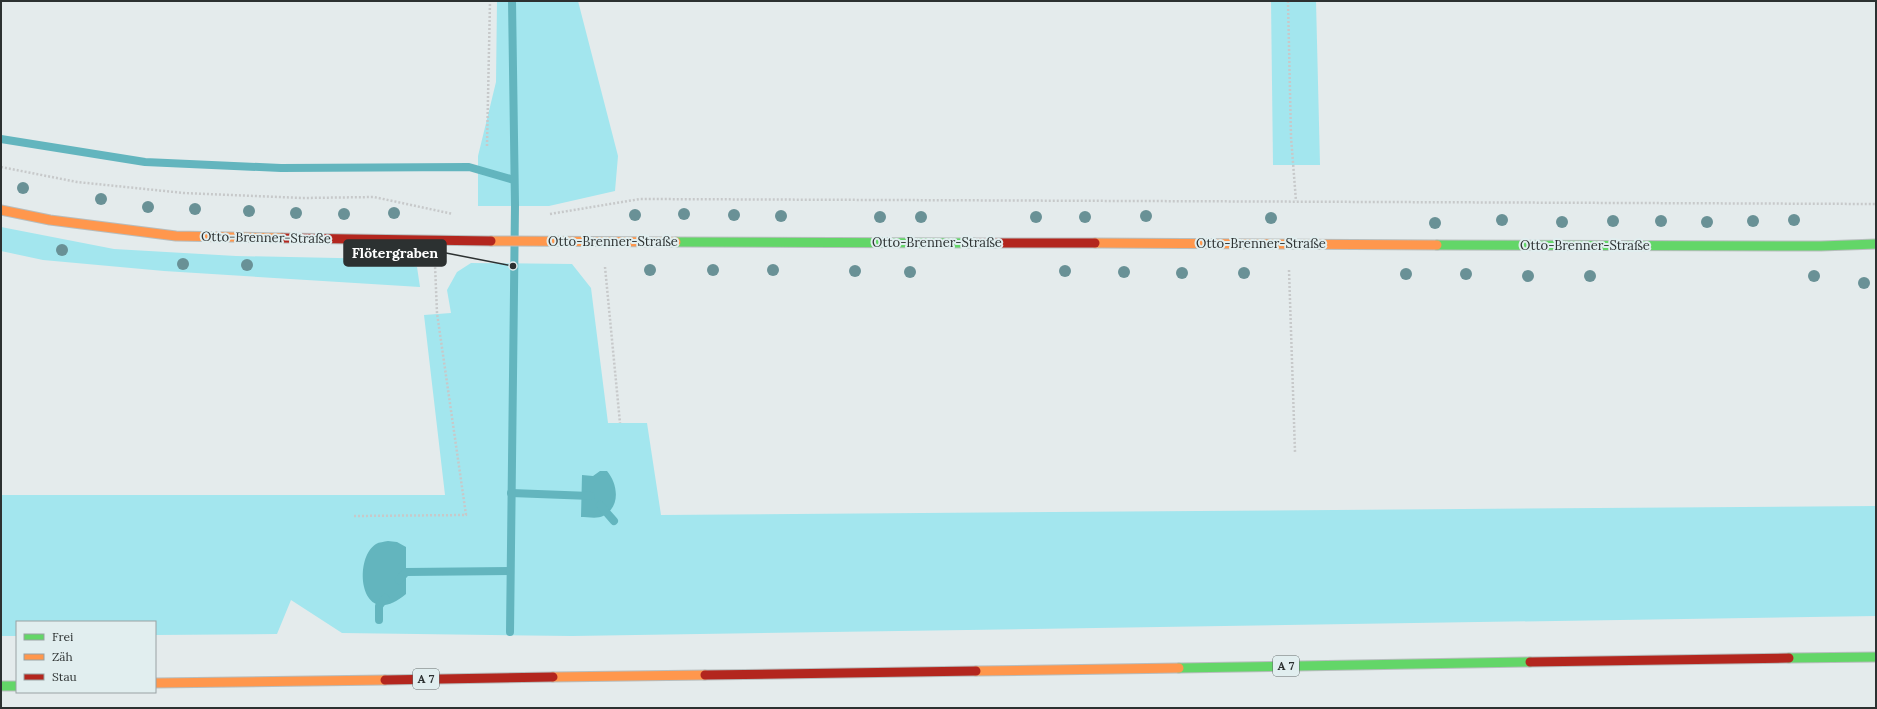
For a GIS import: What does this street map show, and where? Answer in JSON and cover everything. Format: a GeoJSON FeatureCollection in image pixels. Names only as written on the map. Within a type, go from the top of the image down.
{"type":"FeatureCollection","features":[{"type":"Feature","properties":{"kind":"main road","name":"Otto-Brenner-Straße"},"geometry":{"type":"LineString","coordinates":[[1,210],[50,220],[176,236],[478,241],[602,240],[1820,246],[1876,244]]}},
{"type":"Feature","properties":{"kind":"main road","name":"A 7"},"geometry":{"type":"LineString","coordinates":[[156,683],[1876,657]]}},
{"type":"Feature","properties":{"kind":"main road"},"geometry":{"type":"LineString","coordinates":[[1,686],[16,686]]}},
{"type":"Feature","properties":{"kind":"path"},"geometry":{"type":"LineString","coordinates":[[487,146],[490,1]]}},
{"type":"Feature","properties":{"kind":"path"},"geometry":{"type":"LineString","coordinates":[[1288,1],[1291,137],[1296,201]]}},
{"type":"Feature","properties":{"kind":"path"},"geometry":{"type":"LineString","coordinates":[[1,167],[77,182],[184,193],[302,198],[374,197],[455,214]]}},
{"type":"Feature","properties":{"kind":"path"},"geometry":{"type":"LineString","coordinates":[[549,215],[640,199],[1876,204]]}},
{"type":"Feature","properties":{"kind":"path"},"geometry":{"type":"LineString","coordinates":[[354,516],[466,515],[436,313],[435,240]]}},
{"type":"Feature","properties":{"kind":"path"},"geometry":{"type":"LineString","coordinates":[[602,240],[620,423]]}},
{"type":"Feature","properties":{"kind":"path"},"geometry":{"type":"LineString","coordinates":[[1291,243],[1289,264],[1295,452]]}},
{"type":"Feature","properties":{"kind":"shaded area"},"geometry":{"type":"Polygon","coordinates":[[[497,1],[578,1],[618,156],[615,191],[549,206],[478,206],[478,156],[496,82],[497,1]]]}},
{"type":"Feature","properties":{"kind":"shaded area"},"geometry":{"type":"Polygon","coordinates":[[[1271,1],[1316,1],[1320,165],[1273,165],[1271,1]]]}},
{"type":"Feature","properties":{"kind":"shaded area"},"geometry":{"type":"Polygon","coordinates":[[[1,227],[114,249],[236,256],[385,259],[417,267],[420,287],[164,271],[43,260],[1,251],[1,227]]]}},
{"type":"Feature","properties":{"kind":"shaded area"},"geometry":{"type":"Polygon","coordinates":[[[471,263],[572,264],[591,288],[608,423],[647,423],[661,515],[1876,506],[1876,616],[572,636],[342,633],[291,600],[277,634],[156,635],[156,621],[16,621],[16,636],[1,636],[1,495],[445,495],[424,315],[451,313],[447,290],[457,272],[471,263]]]}},
{"type":"Feature","properties":{"kind":"shaded area"},"geometry":{"type":"Polygon","coordinates":[[[600,471],[607,471],[614,482],[616,495],[613,507],[609,512],[601,517],[581,517],[582,475],[593,476],[600,471]]]}},
{"type":"Feature","properties":{"kind":"shaded area"},"geometry":{"type":"Polygon","coordinates":[[[388,541],[397,542],[406,547],[406,594],[391,604],[379,605],[370,599],[365,589],[363,577],[364,564],[369,552],[376,544],[388,541]]]}},
{"type":"Feature","properties":{"kind":"waterway"},"geometry":{"type":"LineString","coordinates":[[510,632],[515,205],[512,1]]}},
{"type":"Feature","properties":{"kind":"waterway"},"geometry":{"type":"LineString","coordinates":[[1,139],[145,162],[281,168],[469,167],[514,180]]}},
{"type":"Feature","properties":{"kind":"waterway"},"geometry":{"type":"LineString","coordinates":[[511,493],[591,496]]}},
{"type":"Feature","properties":{"kind":"waterway"},"geometry":{"type":"LineString","coordinates":[[600,505],[614,521]]}},
{"type":"Feature","properties":{"kind":"waterway"},"geometry":{"type":"LineString","coordinates":[[399,580],[406,572],[510,571]]}},
{"type":"Feature","properties":{"kind":"waterway"},"geometry":{"type":"LineString","coordinates":[[379,620],[379,606],[385,598]]}},
{"type":"Feature","properties":{"kind":"traffic: fast"},"geometry":{"type":"LineString","coordinates":[[676,242],[974,243]]}},
{"type":"Feature","properties":{"kind":"traffic: fast"},"geometry":{"type":"LineString","coordinates":[[1437,245],[1821,246],[1876,244]]}},
{"type":"Feature","properties":{"kind":"traffic: fast"},"geometry":{"type":"LineString","coordinates":[[1789,658],[1876,657]]}},
{"type":"Feature","properties":{"kind":"traffic: fast"},"geometry":{"type":"LineString","coordinates":[[1179,668],[1530,662]]}},
{"type":"Feature","properties":{"kind":"traffic: fast"},"geometry":{"type":"LineString","coordinates":[[1,686],[16,686]]}},
{"type":"Feature","properties":{"kind":"traffic: slow"},"geometry":{"type":"LineString","coordinates":[[1,210],[50,220],[176,236],[282,238]]}},
{"type":"Feature","properties":{"kind":"traffic: slow"},"geometry":{"type":"LineString","coordinates":[[491,241],[676,242]]}},
{"type":"Feature","properties":{"kind":"traffic: slow"},"geometry":{"type":"LineString","coordinates":[[1095,243],[1437,245]]}},
{"type":"Feature","properties":{"kind":"traffic: slow"},"geometry":{"type":"LineString","coordinates":[[976,671],[1179,668]]}},
{"type":"Feature","properties":{"kind":"traffic: slow"},"geometry":{"type":"LineString","coordinates":[[553,677],[705,675]]}},
{"type":"Feature","properties":{"kind":"traffic: slow"},"geometry":{"type":"LineString","coordinates":[[156,683],[385,680]]}},
{"type":"Feature","properties":{"kind":"traffic: jam"},"geometry":{"type":"LineString","coordinates":[[282,238],[491,241]]}},
{"type":"Feature","properties":{"kind":"traffic: jam"},"geometry":{"type":"LineString","coordinates":[[974,243],[1095,243]]}},
{"type":"Feature","properties":{"kind":"traffic: jam"},"geometry":{"type":"LineString","coordinates":[[1530,662],[1789,658]]}},
{"type":"Feature","properties":{"kind":"traffic: jam"},"geometry":{"type":"LineString","coordinates":[[705,675],[976,671]]}},
{"type":"Feature","properties":{"kind":"traffic: jam"},"geometry":{"type":"LineString","coordinates":[[385,680],[553,677]]}},
{"type":"Feature","properties":{"kind":"place","name":"Flötergraben"},"geometry":{"type":"Point","coordinates":[513,266]}}]}
